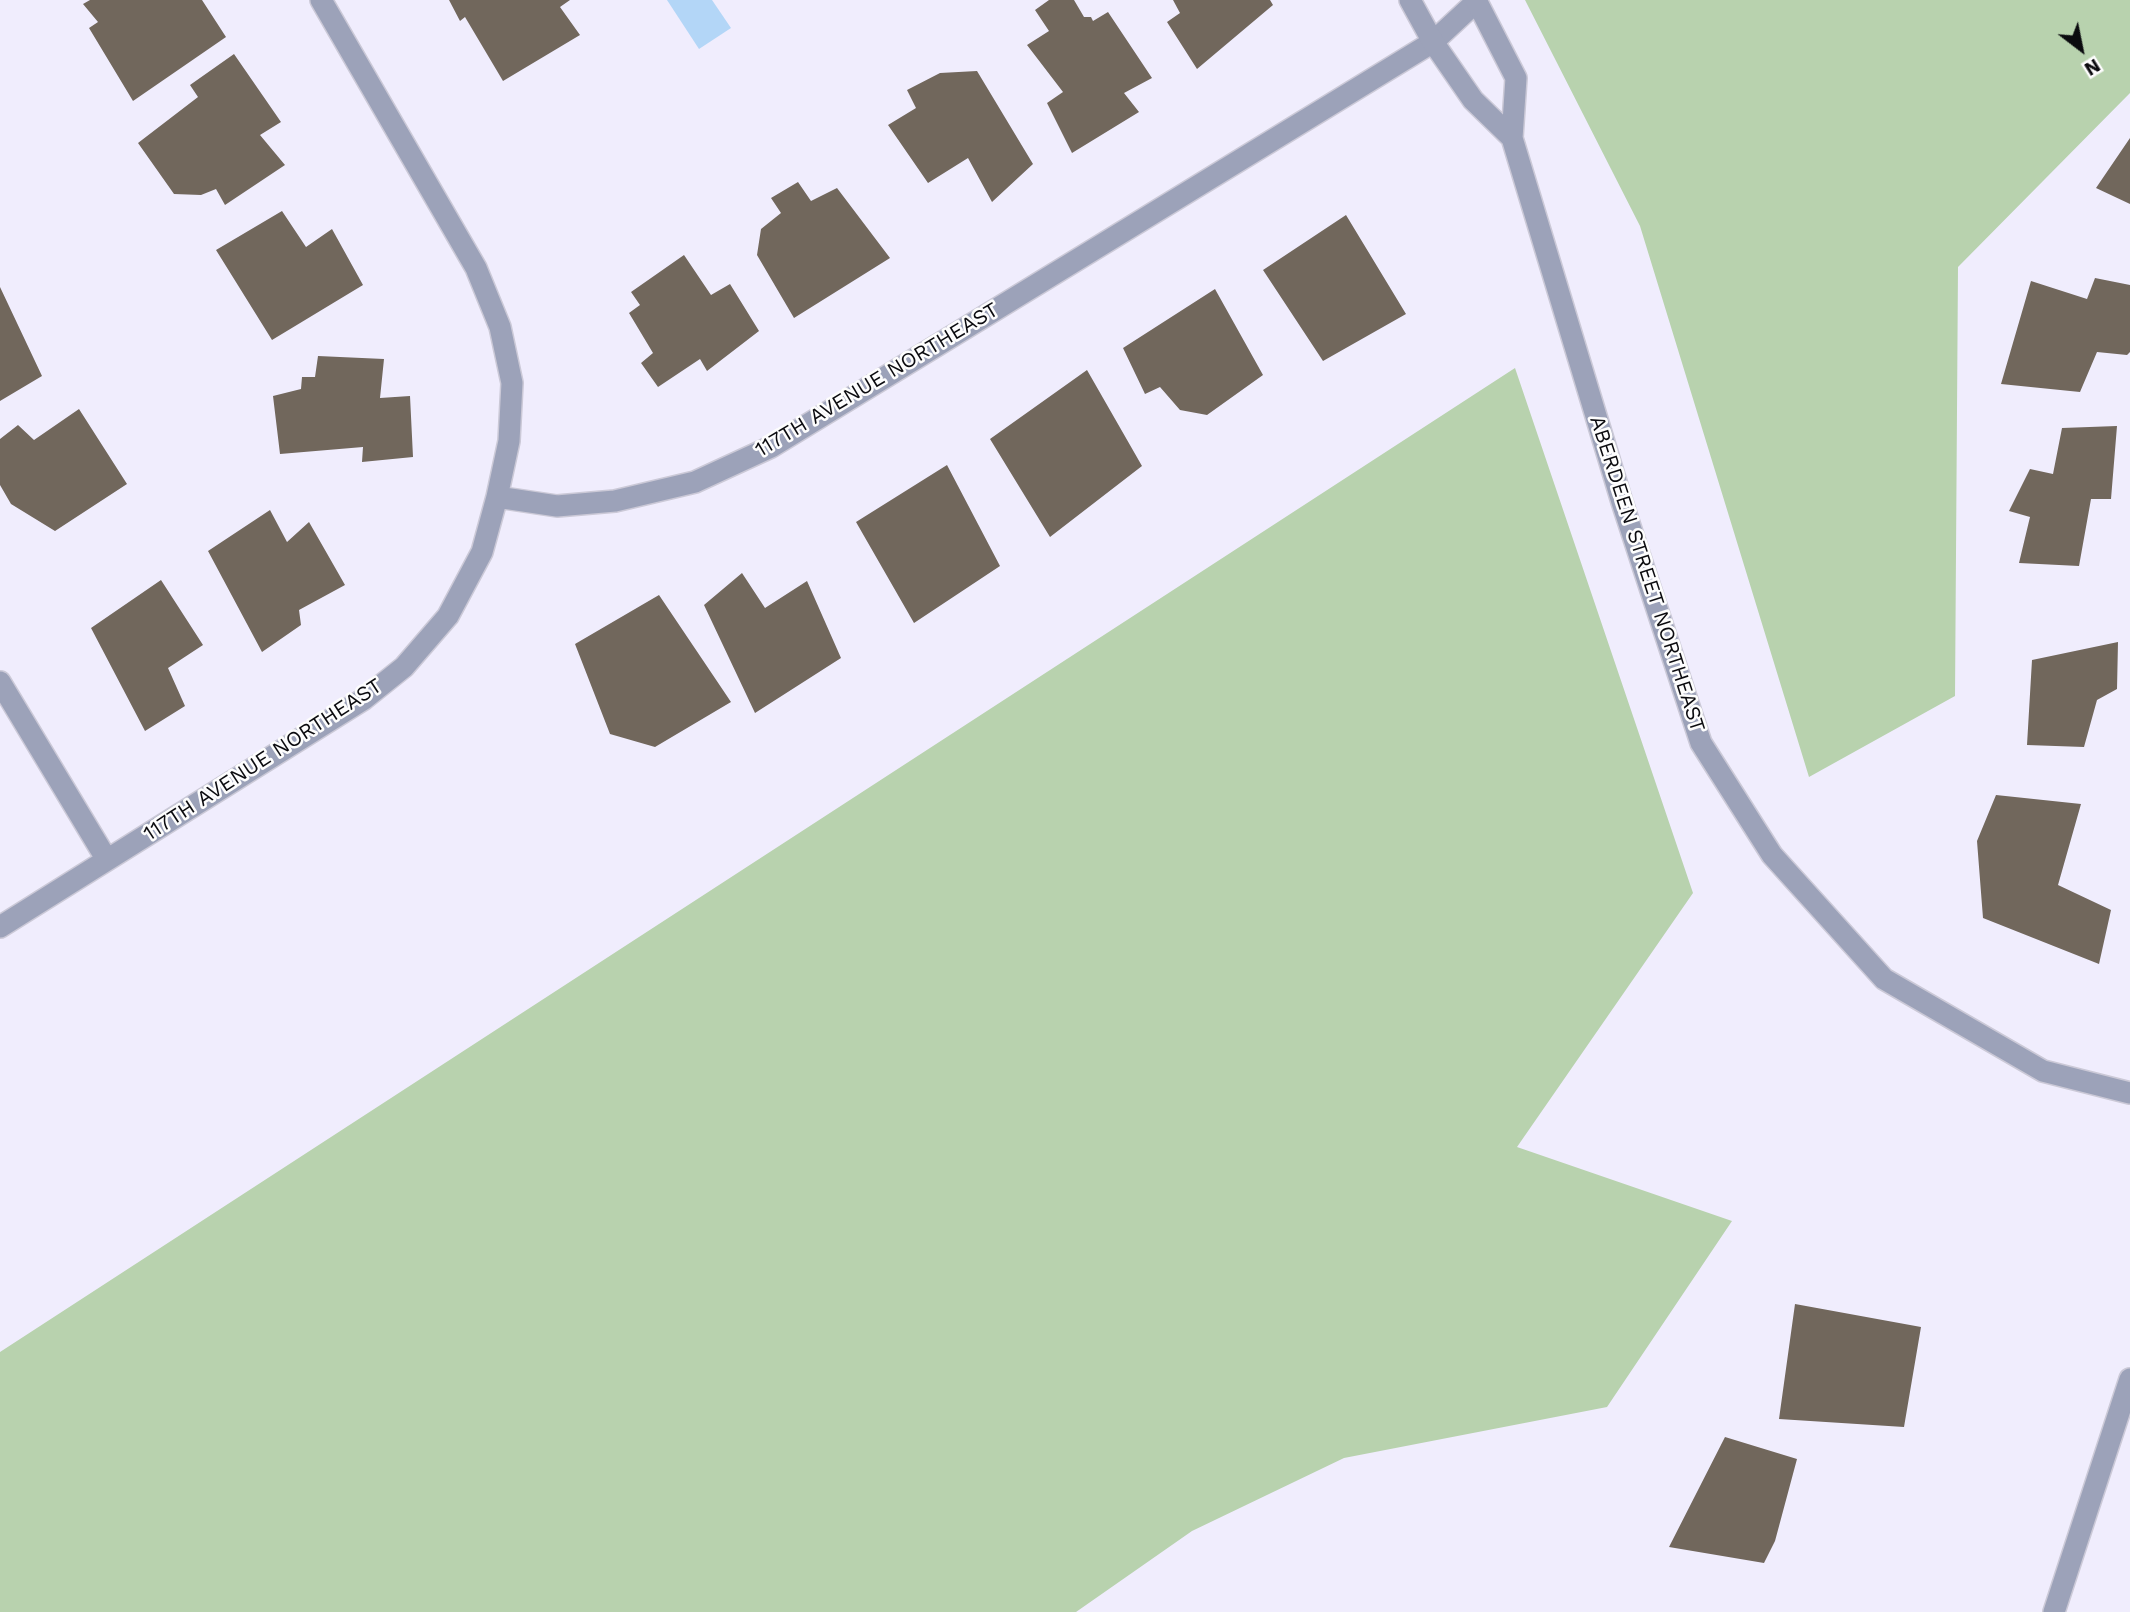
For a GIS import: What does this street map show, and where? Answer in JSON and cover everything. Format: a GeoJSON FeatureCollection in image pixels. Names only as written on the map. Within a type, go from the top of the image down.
{"type":"FeatureCollection","features":[{"type":"Feature","properties":{"kind":"street"},"geometry":{"type":"LineString","coordinates":[[321,0],[476,268],[500,327],[512,383],[509,441],[497,497]]}},
{"type":"Feature","properties":{"kind":"street","name":"ABERDEEN STREET NORTHEAST"},"geometry":{"type":"LineString","coordinates":[[1410,0],[1433,43],[1473,100],[1512,138]]}},
{"type":"Feature","properties":{"kind":"street","name":"117TH AVENUE NORTHEAST"},"geometry":{"type":"LineString","coordinates":[[0,927],[364,699],[404,667],[448,616],[482,552],[497,497],[557,506],[615,501],[695,482],[771,447],[1433,43],[1476,1]]}},
{"type":"Feature","properties":{"kind":"street","name":"ABERDEEN STREET NORTHEAST"},"geometry":{"type":"LineString","coordinates":[[1476,1],[1516,78],[1512,138],[1622,502],[1701,743],[1772,855],[1884,979],[2043,1071],[2130,1093]]}},
{"type":"Feature","properties":{"kind":"street"},"geometry":{"type":"LineString","coordinates":[[0,682],[107,860]]}},
{"type":"Feature","properties":{"kind":"street"},"geometry":{"type":"LineString","coordinates":[[2054,1612],[2130,1379]]}},
{"type":"Feature","properties":{"kind":"green space"},"geometry":{"type":"Polygon","coordinates":[[[1525,0],[2130,0],[2130,93],[1958,267],[1955,696],[1809,777],[1640,226],[1525,0]]]}},
{"type":"Feature","properties":{"kind":"green space"},"geometry":{"type":"Polygon","coordinates":[[[1515,368],[1693,893],[1517,1147],[1732,1221],[1607,1407],[1344,1458],[1192,1531],[1076,1612],[0,1612],[0,1352],[1515,368]]]}},
{"type":"Feature","properties":{"kind":"water"},"geometry":{"type":"Polygon","coordinates":[[[667,0],[712,0],[731,28],[699,49],[667,0]]]}},
{"type":"Feature","properties":{"kind":"building"},"geometry":{"type":"Polygon","coordinates":[[[90,0],[202,0],[226,37],[133,101],[89,28],[98,22],[83,4],[90,0]]]}},
{"type":"Feature","properties":{"kind":"building"},"geometry":{"type":"Polygon","coordinates":[[[449,0],[570,0],[560,7],[580,35],[503,81],[465,17],[460,21],[449,0]]]}},
{"type":"Feature","properties":{"kind":"building"},"geometry":{"type":"Polygon","coordinates":[[[1049,0],[1074,0],[1084,17],[1091,17],[1093,21],[1108,12],[1152,78],[1124,93],[1139,112],[1072,153],[1047,103],[1063,92],[1027,45],[1049,31],[1035,10],[1049,0]]]}},
{"type":"Feature","properties":{"kind":"building"},"geometry":{"type":"Polygon","coordinates":[[[1173,0],[1270,0],[1273,5],[1197,69],[1167,22],[1180,13],[1173,0]]]}},
{"type":"Feature","properties":{"kind":"building"},"geometry":{"type":"Polygon","coordinates":[[[234,54],[281,122],[260,135],[285,165],[225,205],[216,189],[201,195],[174,194],[138,143],[198,97],[190,85],[234,54]]]}},
{"type":"Feature","properties":{"kind":"building"},"geometry":{"type":"Polygon","coordinates":[[[977,71],[1033,164],[992,202],[968,158],[928,183],[888,125],[916,108],[907,90],[940,73],[977,71]]]}},
{"type":"Feature","properties":{"kind":"building"},"geometry":{"type":"Polygon","coordinates":[[[2130,138],[2130,204],[2096,188],[2130,138]]]}},
{"type":"Feature","properties":{"kind":"building"},"geometry":{"type":"Polygon","coordinates":[[[798,182],[811,201],[837,188],[890,258],[794,318],[757,255],[761,229],[781,213],[771,198],[798,182]]]}},
{"type":"Feature","properties":{"kind":"building"},"geometry":{"type":"Polygon","coordinates":[[[282,211],[306,247],[332,229],[363,285],[272,340],[216,250],[282,211]]]}},
{"type":"Feature","properties":{"kind":"building"},"geometry":{"type":"Polygon","coordinates":[[[1346,215],[1406,314],[1323,361],[1263,270],[1346,215]]]}},
{"type":"Feature","properties":{"kind":"building"},"geometry":{"type":"Polygon","coordinates":[[[684,255],[711,295],[730,284],[759,331],[707,371],[700,359],[658,387],[641,363],[653,353],[629,313],[640,305],[631,292],[684,255]]]}},
{"type":"Feature","properties":{"kind":"building"},"geometry":{"type":"Polygon","coordinates":[[[2095,278],[2130,285],[2130,352],[2127,355],[2097,352],[2080,392],[2001,384],[2031,281],[2087,299],[2095,278]]]}},
{"type":"Feature","properties":{"kind":"building"},"geometry":{"type":"Polygon","coordinates":[[[0,287],[42,376],[0,401],[0,287]]]}},
{"type":"Feature","properties":{"kind":"building"},"geometry":{"type":"Polygon","coordinates":[[[1215,289],[1263,375],[1207,415],[1180,410],[1160,387],[1145,394],[1123,348],[1215,289]]]}},
{"type":"Feature","properties":{"kind":"building"},"geometry":{"type":"Polygon","coordinates":[[[318,356],[384,359],[380,398],[410,396],[413,457],[362,462],[363,447],[280,454],[273,396],[301,389],[302,377],[315,377],[318,356]]]}},
{"type":"Feature","properties":{"kind":"building"},"geometry":{"type":"Polygon","coordinates":[[[1087,370],[1142,466],[1050,537],[990,439],[1087,370]]]}},
{"type":"Feature","properties":{"kind":"building"},"geometry":{"type":"Polygon","coordinates":[[[79,409],[127,484],[55,531],[11,504],[0,485],[0,439],[18,425],[34,440],[79,409]]]}},
{"type":"Feature","properties":{"kind":"building"},"geometry":{"type":"Polygon","coordinates":[[[2117,426],[2111,499],[2091,499],[2079,566],[2019,563],[2030,517],[2009,511],[2030,469],[2053,474],[2062,428],[2117,426]]]}},
{"type":"Feature","properties":{"kind":"building"},"geometry":{"type":"Polygon","coordinates":[[[947,465],[1000,566],[914,623],[856,522],[947,465]]]}},
{"type":"Feature","properties":{"kind":"building"},"geometry":{"type":"Polygon","coordinates":[[[270,510],[287,542],[309,522],[345,585],[299,610],[301,625],[262,652],[208,551],[270,510]]]}},
{"type":"Feature","properties":{"kind":"building"},"geometry":{"type":"Polygon","coordinates":[[[742,573],[765,608],[807,581],[841,658],[755,713],[704,605],[742,573]]]}},
{"type":"Feature","properties":{"kind":"building"},"geometry":{"type":"Polygon","coordinates":[[[161,580],[203,645],[168,668],[185,706],[145,731],[91,628],[161,580]]]}},
{"type":"Feature","properties":{"kind":"building"},"geometry":{"type":"Polygon","coordinates":[[[659,595],[731,702],[655,747],[610,734],[575,644],[659,595]]]}},
{"type":"Feature","properties":{"kind":"building"},"geometry":{"type":"Polygon","coordinates":[[[2118,642],[2117,689],[2097,700],[2084,747],[2027,745],[2032,660],[2118,642]]]}},
{"type":"Feature","properties":{"kind":"building"},"geometry":{"type":"Polygon","coordinates":[[[1996,795],[2081,804],[2058,885],[2111,910],[2099,964],[1983,918],[1977,841],[1996,795]]]}},
{"type":"Feature","properties":{"kind":"building"},"geometry":{"type":"Polygon","coordinates":[[[1795,1304],[1921,1327],[1904,1427],[1779,1419],[1795,1304]]]}},
{"type":"Feature","properties":{"kind":"building"},"geometry":{"type":"Polygon","coordinates":[[[1725,1437],[1797,1459],[1775,1541],[1764,1563],[1669,1547],[1725,1437]]]}}]}
